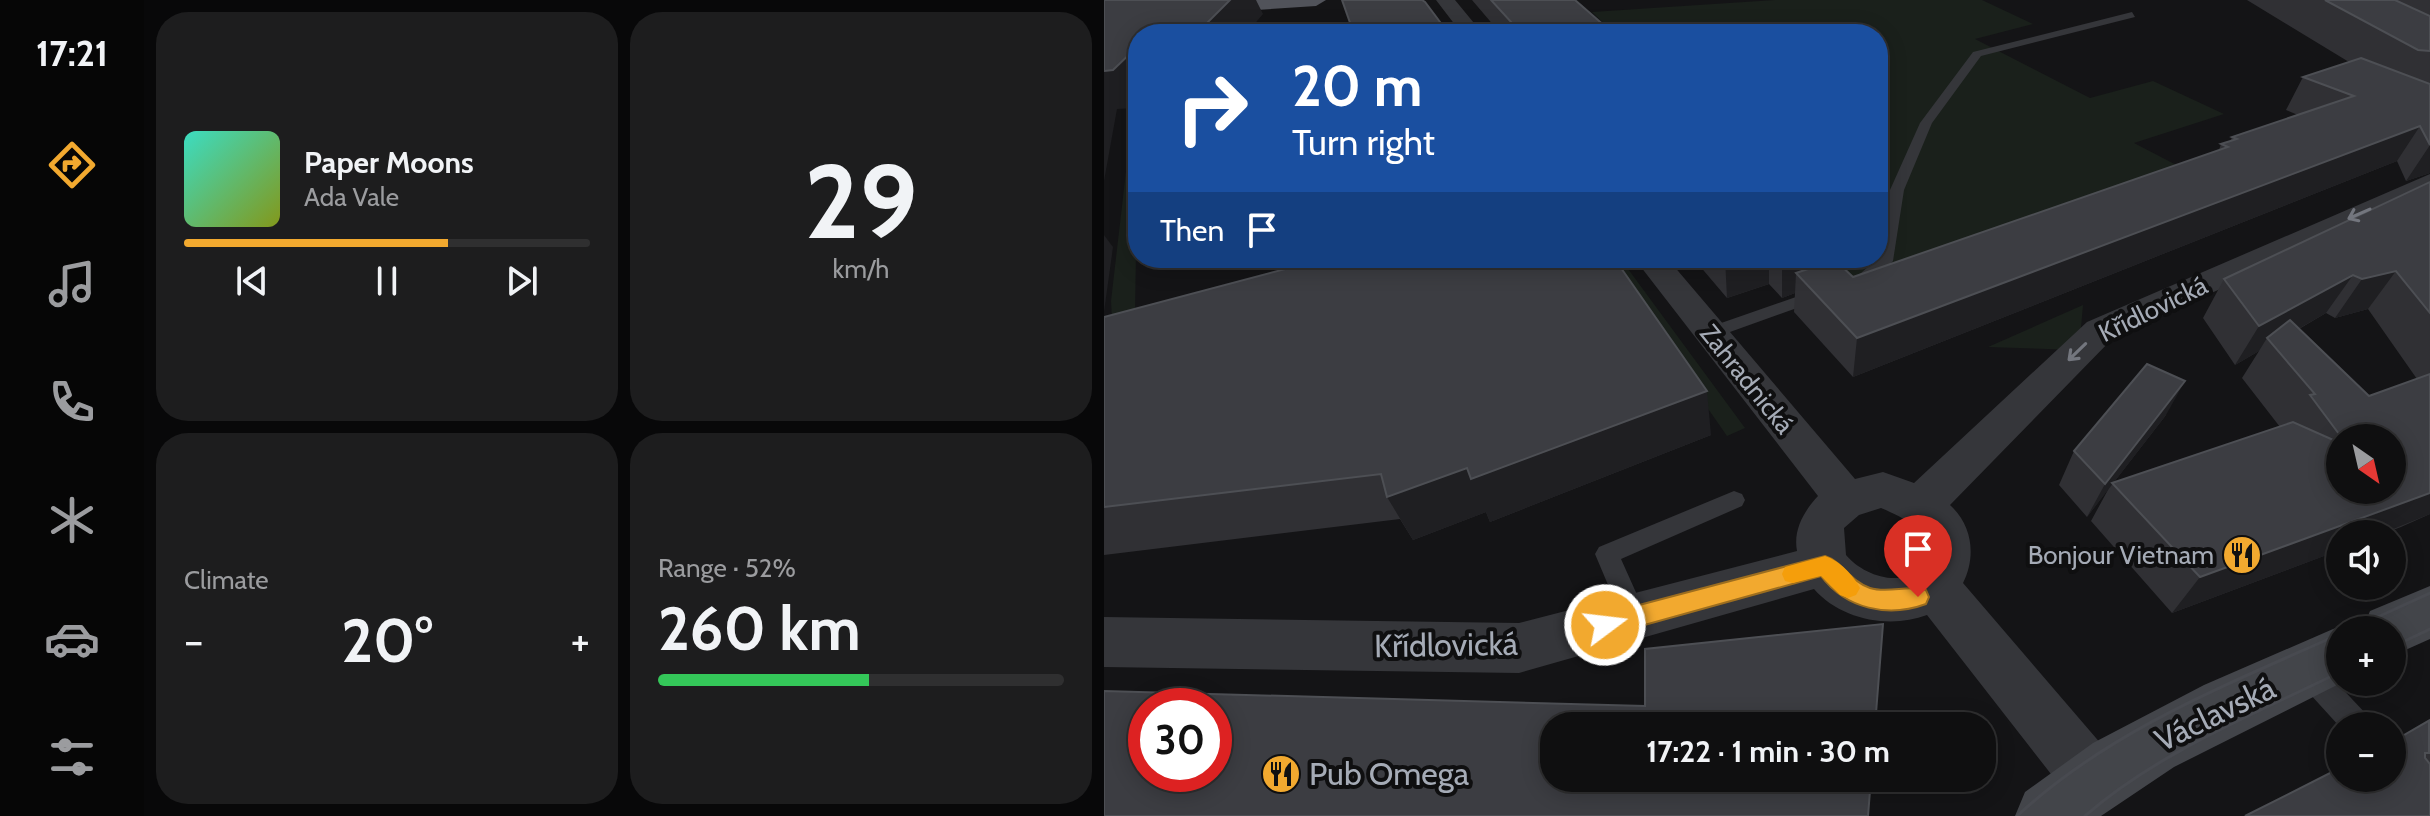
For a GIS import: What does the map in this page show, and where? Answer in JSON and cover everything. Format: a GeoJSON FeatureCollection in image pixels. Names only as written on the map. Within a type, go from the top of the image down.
{"type":"FeatureCollection","features":[{"type":"Feature","properties":{"kind":"main road"},"geometry":{"type":"LineString","coordinates":[[1104,5],[1198,0]]}},
{"type":"Feature","properties":{"kind":"main road"},"geometry":{"type":"LineString","coordinates":[[1104,14],[1316,0]]}},
{"type":"Feature","properties":{"kind":"street"},"geometry":{"type":"LineString","coordinates":[[1445,0],[1465,24]]}},
{"type":"Feature","properties":{"kind":"street","name":"Křídlovická"},"geometry":{"type":"LineString","coordinates":[[1922,504],[2100,330],[2430,182]]}},
{"type":"Feature","properties":{"kind":"street","name":"Zahradnická"},"geometry":{"type":"LineString","coordinates":[[1658,268],[1845,498]]}},
{"type":"Feature","properties":{"kind":"street"},"geometry":{"type":"LineString","coordinates":[[1883,490],[1922,504],[1942,526],[1951,553],[1946,571],[1935,587],[1918,597],[1898,602],[1876,600],[1846,587],[1825,565],[1819,534],[1823,520],[1845,498],[1883,490]]}},
{"type":"Feature","properties":{"kind":"street","name":"Křídlovická"},"geometry":{"type":"LineString","coordinates":[[1104,642],[1519,648],[1825,565]]}},
{"type":"Feature","properties":{"kind":"street"},"geometry":{"type":"LineString","coordinates":[[1935,587],[2071,798]]}},
{"type":"Feature","properties":{"kind":"street"},"geometry":{"type":"LineString","coordinates":[[2406,622],[2430,611]]}},
{"type":"Feature","properties":{"kind":"street","name":"Václavská"},"geometry":{"type":"LineString","coordinates":[[2071,798],[2157,741],[2323,662]]}},
{"type":"Feature","properties":{"kind":"lane"},"geometry":{"type":"LineString","coordinates":[[1888,243],[1897,190],[1926,123],[1977,54],[2132,15]]}},
{"type":"Feature","properties":{"kind":"lane"},"geometry":{"type":"LineString","coordinates":[[1710,333],[1867,277],[1877,268]]}},
{"type":"Feature","properties":{"kind":"lane"},"geometry":{"type":"LineString","coordinates":[[1634,617],[1607,554],[1734,500]]}},
{"type":"Feature","properties":{"kind":"lane"},"geometry":{"type":"LineString","coordinates":[[2323,662],[2350,712]]}},
{"type":"Feature","properties":{"kind":"shaded area"},"geometry":{"type":"Polygon","coordinates":[[[1775,0],[1982,0],[2033,24],[1975,39],[2090,98],[2153,81],[2224,114],[2134,143],[2211,183],[1843,318],[1799,273],[1815,268],[1888,268],[1888,24],[1605,24],[1592,12],[1775,0]]]}},
{"type":"Feature","properties":{"kind":"shaded area"},"geometry":{"type":"Polygon","coordinates":[[[1128,154],[1128,268],[1136,268],[1135,314],[1176,327],[1196,327],[1215,322],[1252,305],[1287,281],[1287,268],[1339,268],[1347,302],[1306,314],[1300,288],[1253,322],[1168,342],[1124,334],[1112,320],[1111,301],[1128,154]]]}},
{"type":"Feature","properties":{"kind":"shaded area"},"geometry":{"type":"Polygon","coordinates":[[[1610,268],[1627,268],[1745,428],[1727,436],[1610,268]]]}},
{"type":"Feature","properties":{"kind":"shaded area"},"geometry":{"type":"Polygon","coordinates":[[[2083,305],[2079,350],[1988,347],[2083,305]]]}},
{"type":"Feature","properties":{"kind":"building"},"geometry":{"type":"Polygon","coordinates":[[[1104,0],[1230,0],[1206,24],[1128,24],[1128,56],[1113,70],[1104,71],[1104,0]]]}},
{"type":"Feature","properties":{"kind":"building"},"geometry":{"type":"Polygon","coordinates":[[[1342,0],[1422,0],[1442,24],[1350,24],[1342,0]]]}},
{"type":"Feature","properties":{"kind":"building"},"geometry":{"type":"Polygon","coordinates":[[[1491,0],[1575,0],[1603,24],[1513,24],[1491,0]]]}},
{"type":"Feature","properties":{"kind":"building"},"geometry":{"type":"Polygon","coordinates":[[[2325,0],[2395,0],[2430,16],[2430,51],[2418,50],[2325,0]]]}},
{"type":"Feature","properties":{"kind":"building"},"geometry":{"type":"Polygon","coordinates":[[[2361,58],[2430,84],[2430,145],[2420,126],[1857,338],[1796,273],[1811,268],[1843,268],[1853,277],[1888,268],[1888,265],[2228,147],[2221,144],[2237,139],[2232,137],[2354,96],[2303,77],[2361,58]]]}},
{"type":"Feature","properties":{"kind":"building"},"geometry":{"type":"Polygon","coordinates":[[[2430,182],[2430,313],[2396,271],[2362,279],[2353,275],[2259,326],[2224,279],[2430,182]]]}},
{"type":"Feature","properties":{"kind":"building"},"geometry":{"type":"Polygon","coordinates":[[[1289,268],[1621,268],[1707,391],[1471,479],[1467,468],[1387,497],[1381,474],[1104,507],[1104,317],[1289,268]]]}},
{"type":"Feature","properties":{"kind":"building"},"geometry":{"type":"Polygon","coordinates":[[[2290,320],[2369,396],[2430,374],[2430,493],[2406,502],[2406,424],[2332,424],[2310,395],[2315,394],[2267,338],[2290,320]]]}},
{"type":"Feature","properties":{"kind":"building"},"geometry":{"type":"Polygon","coordinates":[[[2147,364],[2185,381],[2105,484],[2074,451],[2147,364]]]}},
{"type":"Feature","properties":{"kind":"building"},"geometry":{"type":"Polygon","coordinates":[[[2293,422],[2326,437],[2326,504],[2400,504],[2356,520],[2326,520],[2326,531],[2200,577],[2112,483],[2293,422]]]}},
{"type":"Feature","properties":{"kind":"building"},"geometry":{"type":"Polygon","coordinates":[[[1883,624],[1876,712],[1540,712],[1540,792],[1870,792],[1868,816],[1104,816],[1104,691],[1128,692],[1128,792],[1232,792],[1232,695],[1645,706],[1645,649],[1883,624]]]}},
{"type":"Feature","properties":{"kind":"building"},"geometry":{"type":"Polygon","coordinates":[[[2430,720],[2429,753],[2425,753],[2425,758],[2430,764],[2430,816],[2245,816],[2326,775],[2326,792],[2406,792],[2406,734],[2430,720]]]}},
{"type":"Feature","properties":{"kind":"tram line"},"geometry":{"type":"LineString","coordinates":[[2380,616],[2430,593]]}},
{"type":"Feature","properties":{"kind":"tram line"},"geometry":{"type":"LineString","coordinates":[[2406,640],[2430,629]]}},
{"type":"Feature","properties":{"kind":"tram line"},"geometry":{"type":"LineString","coordinates":[[2017,816],[2091,758],[2130,734],[2212,691],[2326,640]]}},
{"type":"Feature","properties":{"kind":"tram line"},"geometry":{"type":"LineString","coordinates":[[2085,816],[2113,793],[2175,754],[2326,679]]}},
{"type":"Feature","properties":{"kind":"slow traffic"},"geometry":{"type":"LineString","coordinates":[[1793,574],[1825,565],[1848,588]]}},
{"type":"Feature","properties":{"kind":"place","name":"Bonjour Vietnam"},"geometry":{"type":"Point","coordinates":[2242,555]}},
{"type":"Feature","properties":{"kind":"place","name":"Pub Omega"},"geometry":{"type":"Point","coordinates":[1281,774]}},
{"type":"Feature","properties":{"kind":"route"},"geometry":{"type":"LineString","coordinates":[[1605,625],[1825,565],[1838,581],[1855,593],[1876,600],[1898,602],[1918,597]]}}]}
